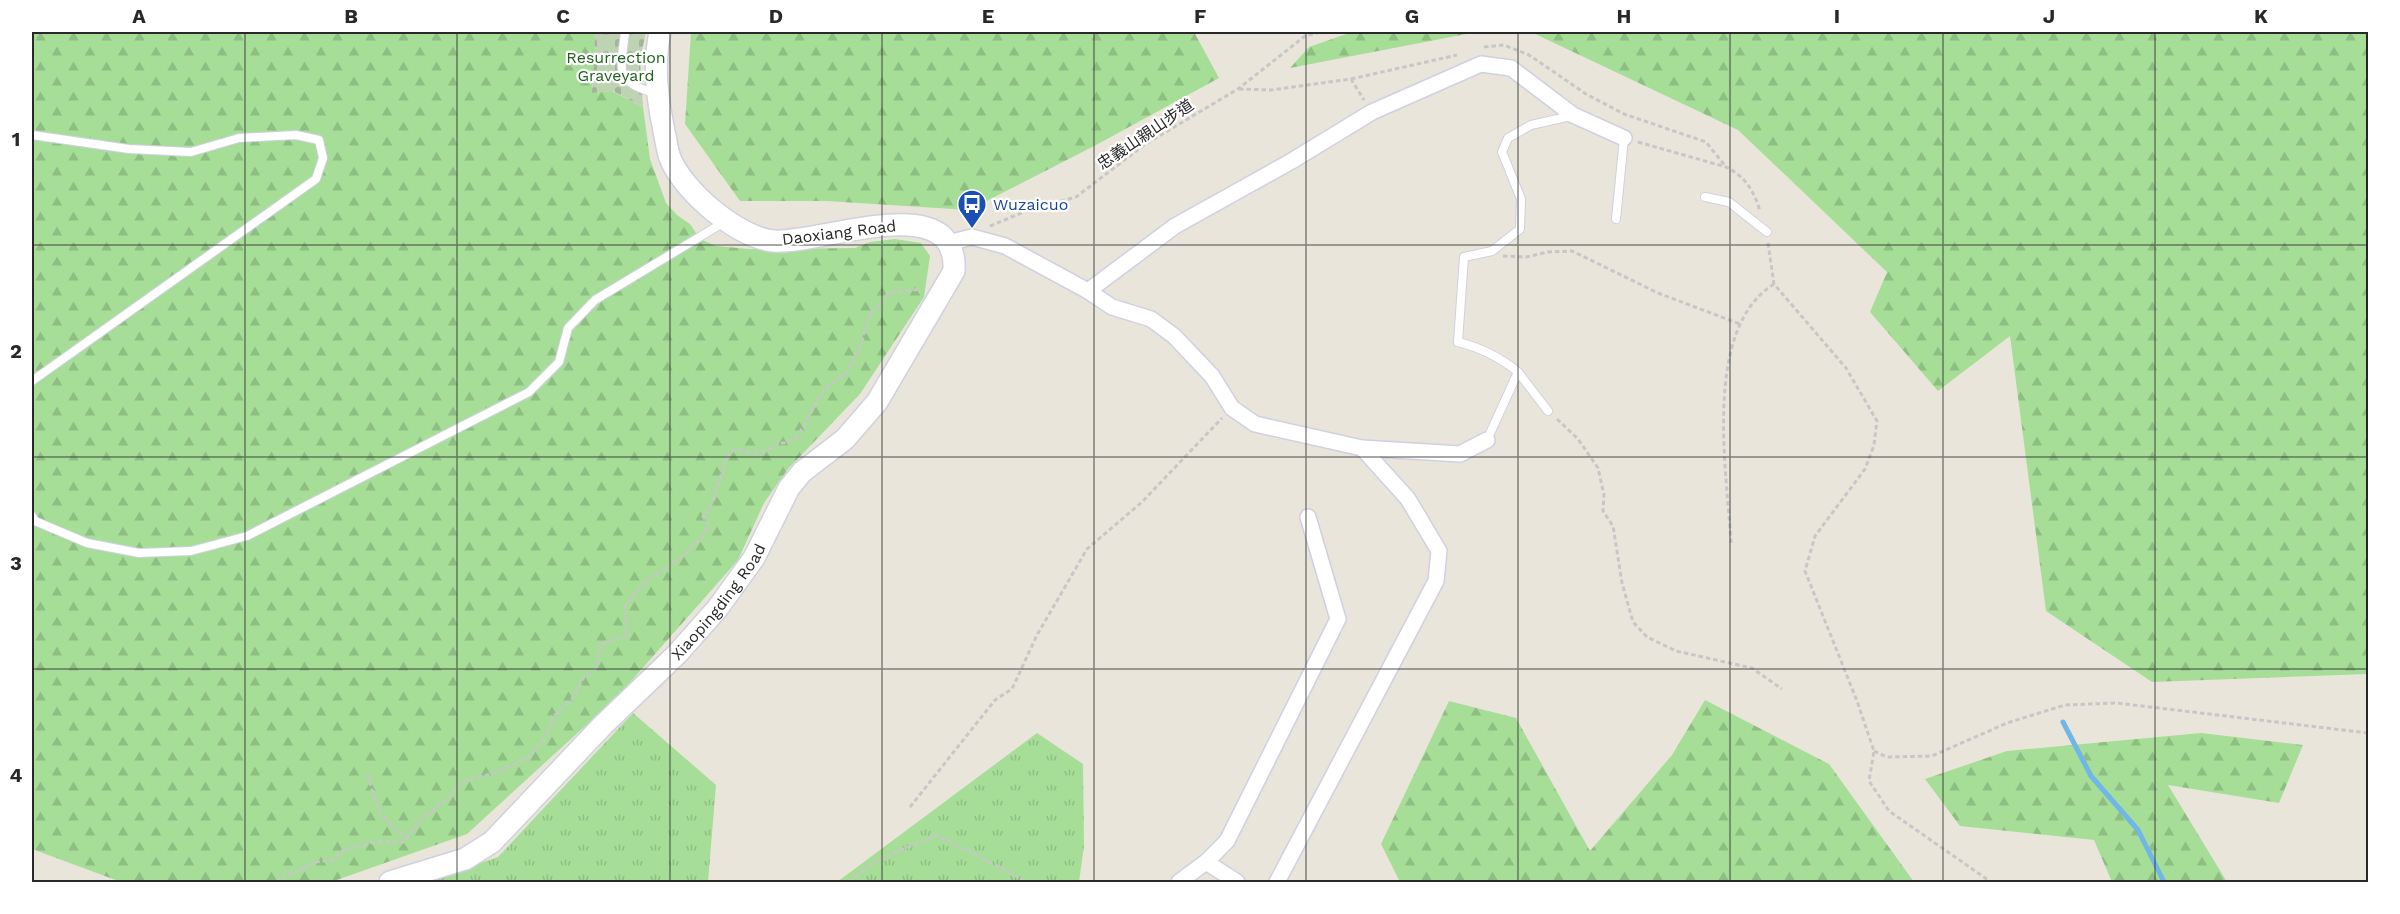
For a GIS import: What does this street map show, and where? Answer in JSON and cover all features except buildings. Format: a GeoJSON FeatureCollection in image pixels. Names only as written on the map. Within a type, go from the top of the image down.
{"type":"FeatureCollection","features":[{"type":"Feature","properties":{"kind":"street","name":"Daoxiang Road"},"geometry":{"type":"LineString","coordinates":[[660,32],[656,49],[657,93],[670,159],[708,206],[727,220],[751,234],[773,241],[797,240],[896,223],[930,230],[948,243]]}},
{"type":"Feature","properties":{"kind":"street"},"geometry":{"type":"LineString","coordinates":[[1089,291],[1175,226],[1290,162],[1372,112],[1481,64],[1511,68],[1573,115],[1624,138]]}},
{"type":"Feature","properties":{"kind":"street"},"geometry":{"type":"LineString","coordinates":[[948,243],[972,237],[1005,246],[1089,291],[1112,307],[1151,319],[1174,336],[1212,376],[1232,408],[1255,424],[1362,448],[1460,454],[1487,440]]}},
{"type":"Feature","properties":{"kind":"street","name":"Xiaopingding Road"},"geometry":{"type":"LineString","coordinates":[[390,882],[465,859],[492,842],[602,726],[677,654],[717,609],[754,558],[789,488],[802,472],[845,439],[877,402],[954,271],[955,257],[948,243]]}},
{"type":"Feature","properties":{"kind":"street"},"geometry":{"type":"LineString","coordinates":[[1277,882],[1436,581],[1439,551],[1408,499],[1362,448]]}},
{"type":"Feature","properties":{"kind":"street"},"geometry":{"type":"LineString","coordinates":[[1179,882],[1206,862],[1227,841],[1338,619],[1308,517]]}},
{"type":"Feature","properties":{"kind":"street"},"geometry":{"type":"LineString","coordinates":[[1206,862],[1237,882]]}},
{"type":"Feature","properties":{"kind":"lane"},"geometry":{"type":"LineString","coordinates":[[626,32],[624,77],[630,85],[657,93]]}},
{"type":"Feature","properties":{"kind":"lane"},"geometry":{"type":"LineString","coordinates":[[1548,411],[1518,372],[1505,360],[1479,347],[1458,342],[1464,257],[1492,251],[1520,229],[1521,199],[1502,152],[1508,138],[1532,125],[1573,115]]}},
{"type":"Feature","properties":{"kind":"lane"},"geometry":{"type":"LineString","coordinates":[[32,135],[129,149],[191,152],[239,138],[296,135],[319,140],[323,158],[316,179],[32,381]]}},
{"type":"Feature","properties":{"kind":"lane"},"geometry":{"type":"LineString","coordinates":[[1616,219],[1624,138]]}},
{"type":"Feature","properties":{"kind":"lane"},"geometry":{"type":"LineString","coordinates":[[1705,197],[1729,202],[1767,232]]}},
{"type":"Feature","properties":{"kind":"lane"},"geometry":{"type":"LineString","coordinates":[[32,516],[35,521],[87,543],[139,553],[191,551],[247,536],[529,392],[559,362],[568,328],[595,300],[727,220]]}},
{"type":"Feature","properties":{"kind":"lane"},"geometry":{"type":"LineString","coordinates":[[1487,440],[1518,372]]}},
{"type":"Feature","properties":{"kind":"path","name":"忠義山親山步道"},"geometry":{"type":"LineString","coordinates":[[972,237],[996,223],[1031,209],[1076,197],[1144,145],[1238,88],[1305,36],[1321,32]]}},
{"type":"Feature","properties":{"kind":"path"},"geometry":{"type":"LineString","coordinates":[[1238,88],[1271,90],[1351,79],[1372,112]]}},
{"type":"Feature","properties":{"kind":"path"},"geometry":{"type":"LineString","coordinates":[[1624,138],[1726,167],[1739,173],[1754,194],[1767,232],[1774,284],[1846,368],[1877,422],[1874,445],[1865,469],[1815,536],[1805,571],[1857,701],[1874,751],[1869,781],[1889,811],[1991,882]]}},
{"type":"Feature","properties":{"kind":"path"},"geometry":{"type":"LineString","coordinates":[[1492,251],[1507,258],[1572,251],[1658,292],[1740,324]]}},
{"type":"Feature","properties":{"kind":"path"},"geometry":{"type":"LineString","coordinates":[[1731,543],[1723,385],[1730,353],[1740,324],[1763,291],[1774,284]]}},
{"type":"Feature","properties":{"kind":"path"},"geometry":{"type":"LineString","coordinates":[[276,882],[285,874],[301,870],[314,862],[333,860],[342,851],[374,842],[404,842],[419,822],[452,796],[462,781],[499,772],[529,757],[545,737],[555,715],[572,699],[584,677],[597,667],[601,644],[627,635],[625,606],[650,579],[661,574],[699,543],[709,526],[703,516],[711,507],[727,459],[732,452],[739,449],[753,453],[779,443],[786,443],[798,436],[824,388],[846,373],[860,347],[871,312],[883,302],[888,293],[946,286]]}},
{"type":"Feature","properties":{"kind":"path"},"geometry":{"type":"LineString","coordinates":[[910,807],[995,700],[1012,689],[1036,635],[1087,549],[1142,501],[1232,408]]}},
{"type":"Feature","properties":{"kind":"path"},"geometry":{"type":"LineString","coordinates":[[1548,411],[1578,439],[1598,468],[1604,495],[1603,511],[1613,526],[1622,583],[1634,622],[1647,638],[1676,651],[1752,668],[1782,688]]}},
{"type":"Feature","properties":{"kind":"path"},"geometry":{"type":"LineString","coordinates":[[1874,751],[1887,757],[1932,756],[2007,723],[2065,705],[2117,703],[2368,733]]}},
{"type":"Feature","properties":{"kind":"path"},"geometry":{"type":"LineString","coordinates":[[368,774],[373,795],[386,823],[407,838]]}},
{"type":"Feature","properties":{"kind":"path"},"geometry":{"type":"LineString","coordinates":[[850,882],[875,861],[937,835],[1028,882]]}},
{"type":"Feature","properties":{"kind":"path"},"geometry":{"type":"LineString","coordinates":[[219,882],[238,882]]}},
{"type":"Feature","properties":{"kind":"green space"},"geometry":{"type":"Polygon","coordinates":[[[32,32],[595,32],[592,93],[612,91],[643,107],[650,159],[666,203],[690,224],[700,239],[716,246],[749,249],[855,248],[870,242],[895,239],[921,243],[930,256],[924,297],[860,394],[788,469],[764,503],[738,560],[618,696],[467,834],[331,882],[121,882],[32,849],[32,32]]]}},
{"type":"Feature","properties":{"kind":"green space","name":"Resurrection Graveyard"},"geometry":{"type":"Polygon","coordinates":[[[595,32],[646,32],[640,60],[643,107],[613,91],[592,93],[595,32]]]}},
{"type":"Feature","properties":{"kind":"green space"},"geometry":{"type":"Polygon","coordinates":[[[691,32],[1194,32],[1219,78],[1096,145],[969,210],[826,201],[740,201],[685,124],[691,32]]]}},
{"type":"Feature","properties":{"kind":"green space"},"geometry":{"type":"Polygon","coordinates":[[[1352,32],[1477,32],[1290,68],[1309,47],[1352,32]]]}},
{"type":"Feature","properties":{"kind":"green space"},"geometry":{"type":"Polygon","coordinates":[[[1531,32],[2368,32],[2368,674],[2152,682],[2046,611],[2010,336],[1938,391],[1870,312],[1887,272],[1738,130],[1531,32]]]}},
{"type":"Feature","properties":{"kind":"green space"},"geometry":{"type":"Polygon","coordinates":[[[1705,700],[1829,764],[1914,882],[1400,882],[1381,844],[1449,701],[1516,718],[1590,851],[1672,755],[1705,700]]]}},
{"type":"Feature","properties":{"kind":"green space"},"geometry":{"type":"Polygon","coordinates":[[[633,713],[716,785],[708,882],[423,882],[498,857],[633,713]]]}},
{"type":"Feature","properties":{"kind":"green space"},"geometry":{"type":"Polygon","coordinates":[[[1037,733],[1083,764],[1084,846],[1079,882],[837,882],[1037,733]]]}},
{"type":"Feature","properties":{"kind":"green space"},"geometry":{"type":"Polygon","coordinates":[[[2201,733],[2303,745],[2279,803],[2168,785],[2227,882],[2112,882],[2094,840],[1960,826],[1925,779],[2007,751],[2201,733]]]}},
{"type":"Feature","properties":{"kind":"waterway"},"geometry":{"type":"LineString","coordinates":[[2063,722],[2091,776],[2138,830],[2164,882]]}},
{"type":"Feature","properties":{"kind":"place","name":"Wuzaicuo"},"geometry":{"type":"Point","coordinates":[972,230]}}]}
